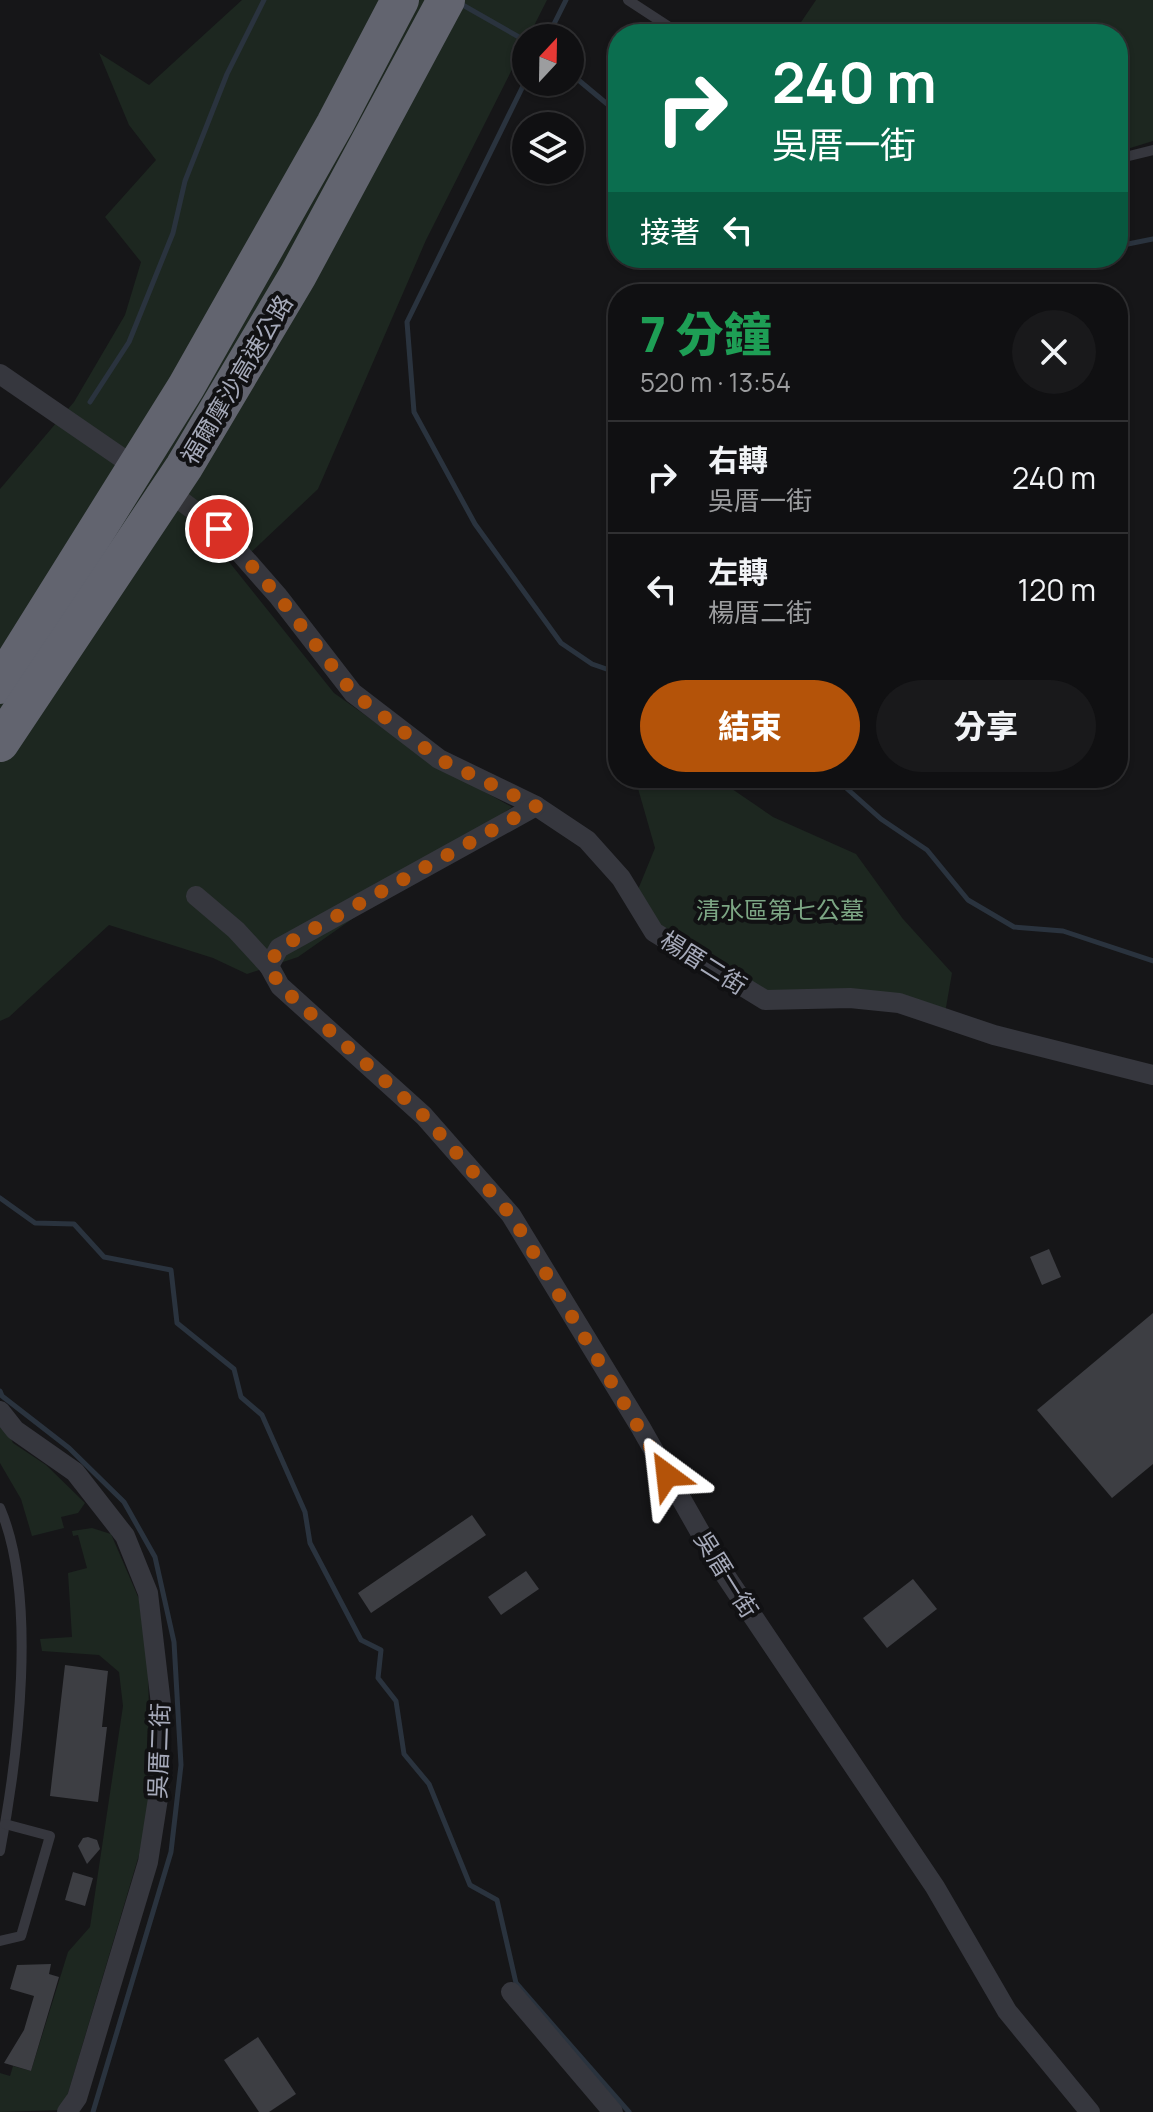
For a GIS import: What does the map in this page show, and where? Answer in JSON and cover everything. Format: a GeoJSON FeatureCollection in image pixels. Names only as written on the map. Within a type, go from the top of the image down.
{"type":"FeatureCollection","features":[{"type":"Feature","properties":{"kind":"highway","name":"福爾摩沙高速公路"},"geometry":{"type":"LineString","coordinates":[[0,685],[186,387],[335,124],[400,0]]}},
{"type":"Feature","properties":{"kind":"highway","name":"福爾摩沙高速公路"},"geometry":{"type":"LineString","coordinates":[[0,743],[184,467],[298,275],[446,0]]}},
{"type":"Feature","properties":{"kind":"highway"},"geometry":{"type":"LineString","coordinates":[[0,659],[186,387]]}},
{"type":"Feature","properties":{"kind":"street"},"geometry":{"type":"LineString","coordinates":[[0,374],[122,458]]}},
{"type":"Feature","properties":{"kind":"street","name":"楊厝二街"},"geometry":{"type":"LineString","coordinates":[[219,529],[278,596],[353,693],[439,759],[536,806],[587,840],[621,878],[654,932],[765,1000],[850,998],[899,1003],[994,1035],[1153,1075]]}},
{"type":"Feature","properties":{"kind":"street"},"geometry":{"type":"LineString","coordinates":[[269,966],[279,948],[536,806]]}},
{"type":"Feature","properties":{"kind":"street","name":"吳厝一街"},"geometry":{"type":"LineString","coordinates":[[196,896],[236,930],[269,966],[280,986],[424,1116],[511,1215],[641,1428],[721,1569],[935,1887],[1007,2011],[1090,2112]]}},
{"type":"Feature","properties":{"kind":"street","name":"吳厝二街"},"geometry":{"type":"LineString","coordinates":[[0,1411],[8,1426],[75,1472],[125,1536],[148,1593],[162,1713],[159,1792],[148,1862],[77,2098],[67,2112]]}},
{"type":"Feature","properties":{"kind":"street"},"geometry":{"type":"LineString","coordinates":[[511,1992],[613,2112]]}},
{"type":"Feature","properties":{"kind":"lane"},"geometry":{"type":"LineString","coordinates":[[628,0],[665,24]]}},
{"type":"Feature","properties":{"kind":"lane"},"geometry":{"type":"LineString","coordinates":[[1128,156],[1153,150]]}},
{"type":"Feature","properties":{"kind":"lane"},"geometry":{"type":"LineString","coordinates":[[0,1508],[17,1568],[20,1630],[15,1755],[0,1851]]}},
{"type":"Feature","properties":{"kind":"lane"},"geometry":{"type":"LineString","coordinates":[[0,1941],[21,1936],[50,1836],[5,1824]]}},
{"type":"Feature","properties":{"kind":"green space"},"geometry":{"type":"Polygon","coordinates":[[[242,0],[547,0],[535,24],[512,24],[512,69],[426,240],[318,489],[245,558],[226,558],[334,693],[430,761],[512,807],[298,957],[247,974],[213,958],[109,925],[9,1017],[0,1021],[0,489],[74,402],[125,315],[141,262],[105,217],[156,160],[129,125],[99,53],[149,85],[242,0]]]}},
{"type":"Feature","properties":{"kind":"green space"},"geometry":{"type":"Polygon","coordinates":[[[816,0],[1153,0],[1153,141],[1128,149],[1128,24],[800,24],[816,0]]]}},
{"type":"Feature","properties":{"kind":"green space","name":"清水區第七公墓"},"geometry":{"type":"Polygon","coordinates":[[[638,788],[731,788],[773,817],[856,854],[903,919],[952,973],[945,1013],[759,992],[663,929],[637,892],[655,848],[638,788]]]}},
{"type":"Feature","properties":{"kind":"green space"},"geometry":{"type":"Polygon","coordinates":[[[0,1414],[13,1443],[46,1465],[85,1503],[78,1513],[61,1517],[64,1528],[32,1536],[21,1499],[0,1463],[0,1414]]]}},
{"type":"Feature","properties":{"kind":"green space"},"geometry":{"type":"Polygon","coordinates":[[[92,1528],[111,1534],[139,1599],[148,1670],[151,1797],[139,1855],[63,2110],[0,2112],[0,2073],[10,2076],[13,2066],[31,2071],[68,1952],[90,1927],[123,1706],[119,1672],[99,1655],[42,1651],[40,1639],[72,1637],[68,1573],[87,1568],[78,1535],[73,1536],[72,1531],[92,1528]]]}},
{"type":"Feature","properties":{"kind":"building"},"geometry":{"type":"Polygon","coordinates":[[[1049,1249],[1061,1277],[1042,1285],[1030,1257],[1049,1249]]]}},
{"type":"Feature","properties":{"kind":"building"},"geometry":{"type":"Polygon","coordinates":[[[1153,1313],[1153,1464],[1112,1498],[1037,1410],[1153,1313]]]}},
{"type":"Feature","properties":{"kind":"building"},"geometry":{"type":"Polygon","coordinates":[[[472,1515],[486,1535],[371,1613],[358,1593],[472,1515]]]}},
{"type":"Feature","properties":{"kind":"building"},"geometry":{"type":"Polygon","coordinates":[[[526,1571],[539,1589],[501,1615],[488,1597],[526,1571]]]}},
{"type":"Feature","properties":{"kind":"building"},"geometry":{"type":"Polygon","coordinates":[[[913,1579],[937,1609],[887,1648],[863,1618],[913,1579]]]}},
{"type":"Feature","properties":{"kind":"building"},"geometry":{"type":"Polygon","coordinates":[[[65,1665],[108,1671],[102,1727],[107,1727],[98,1802],[50,1796],[65,1665]]]}},
{"type":"Feature","properties":{"kind":"building"},"geometry":{"type":"Polygon","coordinates":[[[83,1838],[97,1840],[100,1849],[87,1864],[78,1846],[83,1838]]]}},
{"type":"Feature","properties":{"kind":"building"},"geometry":{"type":"Polygon","coordinates":[[[73,1872],[93,1878],[85,1906],[65,1900],[73,1872]]]}},
{"type":"Feature","properties":{"kind":"building"},"geometry":{"type":"Polygon","coordinates":[[[51,1964],[49,1974],[59,1977],[31,2071],[4,2063],[24,2030],[34,1996],[10,1989],[17,1965],[51,1964]]]}},
{"type":"Feature","properties":{"kind":"building"},"geometry":{"type":"Polygon","coordinates":[[[258,2037],[296,2094],[269,2112],[259,2112],[224,2060],[258,2037]]]}},
{"type":"Feature","properties":{"kind":"waterway"},"geometry":{"type":"LineString","coordinates":[[90,402],[129,342],[173,233],[185,181],[227,74],[264,0]]}},
{"type":"Feature","properties":{"kind":"waterway"},"geometry":{"type":"LineString","coordinates":[[554,24],[566,0]]}},
{"type":"Feature","properties":{"kind":"waterway"},"geometry":{"type":"LineString","coordinates":[[461,4],[512,33]]}},
{"type":"Feature","properties":{"kind":"waterway"},"geometry":{"type":"LineString","coordinates":[[584,85],[608,105]]}},
{"type":"Feature","properties":{"kind":"waterway"},"geometry":{"type":"LineString","coordinates":[[518,96],[407,322],[414,412],[475,524],[561,643],[592,664],[608,670]]}},
{"type":"Feature","properties":{"kind":"waterway"},"geometry":{"type":"LineString","coordinates":[[1128,244],[1153,239]]}},
{"type":"Feature","properties":{"kind":"waterway"},"geometry":{"type":"LineString","coordinates":[[846,788],[881,819],[927,850],[968,900],[1014,927],[1063,931],[1153,961]]}},
{"type":"Feature","properties":{"kind":"waterway"},"geometry":{"type":"LineString","coordinates":[[0,1198],[35,1223],[74,1224],[104,1257],[171,1270],[177,1323],[234,1369],[241,1397],[262,1415],[305,1512],[310,1543],[361,1640],[381,1650],[378,1678],[396,1701],[404,1754],[429,1784],[470,1885],[497,1900],[516,1983],[629,2112]]}},
{"type":"Feature","properties":{"kind":"waterway"},"geometry":{"type":"LineString","coordinates":[[0,1391],[2,1396],[69,1448],[124,1502],[155,1557],[174,1642],[181,1765],[171,1852],[93,2112]]}},
{"type":"Feature","properties":{"kind":"tunnel"},"geometry":{"type":"LineString","coordinates":[[129,462],[219,529]]}},
{"type":"Feature","properties":{"kind":"route"},"geometry":{"type":"LineString","coordinates":[[219,529],[278,596],[353,693],[439,759],[536,806],[279,948],[269,966],[280,986],[424,1116],[511,1215],[667,1475]]}}]}
